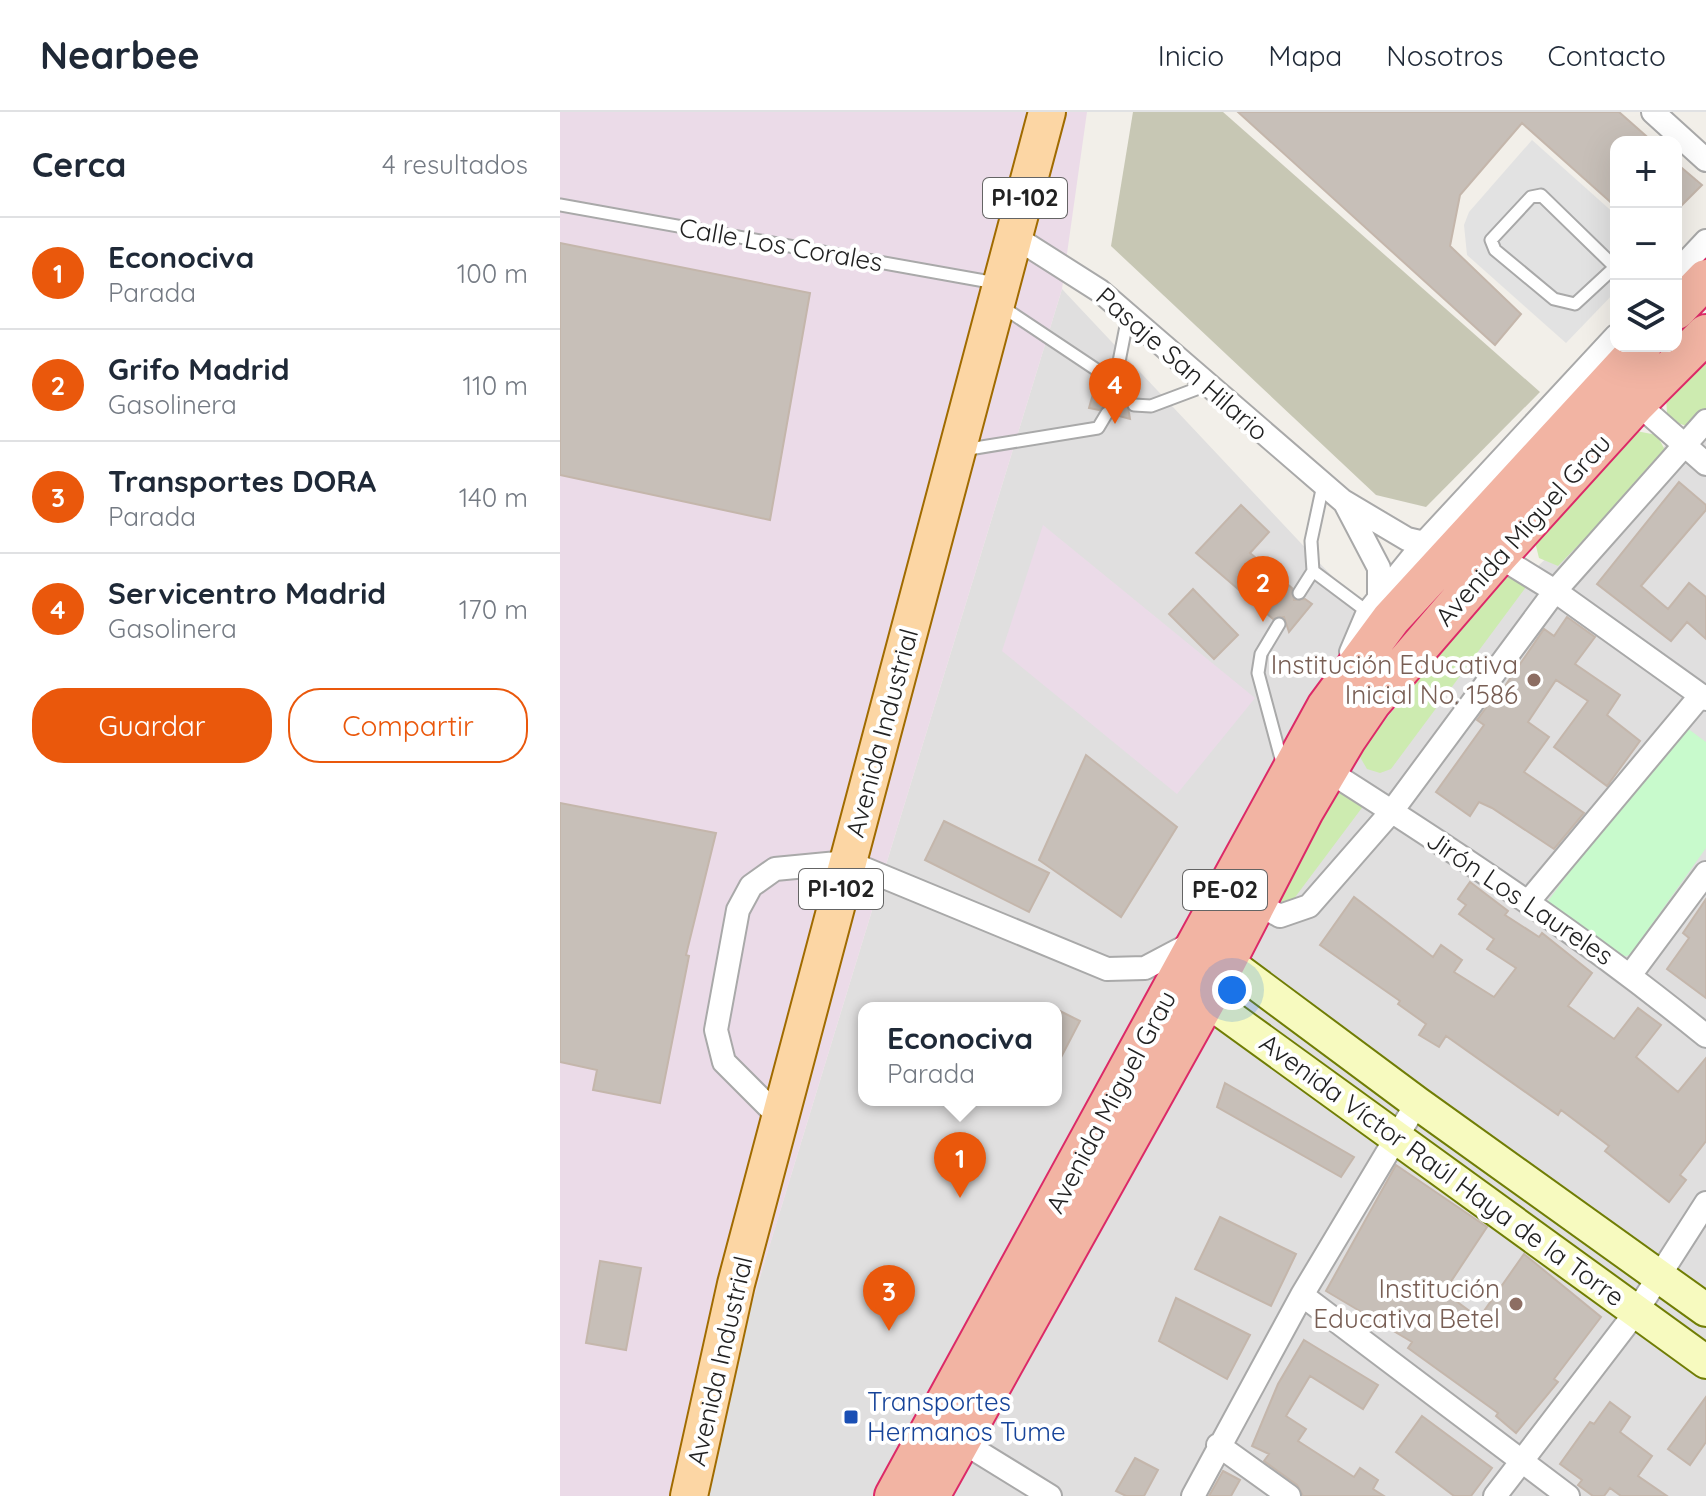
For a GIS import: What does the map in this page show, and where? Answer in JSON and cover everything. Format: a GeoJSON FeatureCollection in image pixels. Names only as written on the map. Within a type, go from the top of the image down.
{"type":"FeatureCollection","features":[{"type":"Feature","properties":{"kind":"highway"},"geometry":{"type":"LineString","coordinates":[[1682,304],[1706,279]]}},
{"type":"Feature","properties":{"kind":"highway","name":"Avenida Miguel Grau"},"geometry":{"type":"LineString","coordinates":[[1212,950],[1286,779],[1379,610],[1617,378],[1706,334]]}},
{"type":"Feature","properties":{"kind":"highway","name":"Avenida Miguel Grau"},"geometry":{"type":"LineString","coordinates":[[894,1496],[1181,979],[1256,903],[1327,770],[1372,702],[1498,556],[1637,352]]}},
{"type":"Feature","properties":{"kind":"highway"},"geometry":{"type":"LineString","coordinates":[[1575,381],[1617,378]]}},
{"type":"Feature","properties":{"kind":"highway","name":"Avenida Miguel Grau"},"geometry":{"type":"LineString","coordinates":[[930,1496],[1181,979]]}},
{"type":"Feature","properties":{"kind":"main road","name":"Avenida Industrial"},"geometry":{"type":"LineString","coordinates":[[689,1496],[736,1284],[1047,112]]}},
{"type":"Feature","properties":{"kind":"main road","name":"Avenida Víctor Raúl Haya de la Torre"},"geometry":{"type":"LineString","coordinates":[[1212,950],[1417,1103],[1706,1310]]}},
{"type":"Feature","properties":{"kind":"main road","name":"Avenida Víctor Raúl Haya de la Torre"},"geometry":{"type":"LineString","coordinates":[[1181,979],[1393,1138],[1706,1362]]}},
{"type":"Feature","properties":{"kind":"street"},"geometry":{"type":"LineString","coordinates":[[1653,112],[1706,160]]}},
{"type":"Feature","properties":{"kind":"street","name":"Pasaje San Hilario"},"geometry":{"type":"LineString","coordinates":[[1015,237],[1071,271],[1128,316],[1343,501],[1407,539],[1424,543]]}},
{"type":"Feature","properties":{"kind":"street"},"geometry":{"type":"LineString","coordinates":[[1682,267],[1706,241]]}},
{"type":"Feature","properties":{"kind":"street","name":"Avenida Miguel Grau"},"geometry":{"type":"LineString","coordinates":[[1616,352],[1617,378]]}},
{"type":"Feature","properties":{"kind":"street"},"geometry":{"type":"LineString","coordinates":[[1617,378],[1682,445],[1706,464]]}},
{"type":"Feature","properties":{"kind":"street","name":"Avenida Miguel Grau"},"geometry":{"type":"LineString","coordinates":[[1379,610],[1424,543],[1575,381]]}},
{"type":"Feature","properties":{"kind":"street"},"geometry":{"type":"LineString","coordinates":[[1256,903],[1280,916],[1309,906],[1392,811],[1555,591],[1706,421]]}},
{"type":"Feature","properties":{"kind":"street","name":"Pasaje San Hilario"},"geometry":{"type":"LineString","coordinates":[[1343,501],[1379,568],[1379,610]]}},
{"type":"Feature","properties":{"kind":"street"},"geometry":{"type":"LineString","coordinates":[[1498,556],[1555,591],[1704,697],[1528,902]]}},
{"type":"Feature","properties":{"kind":"street","name":"Jirón Los Laureles"},"geometry":{"type":"LineString","coordinates":[[1327,770],[1631,974],[1706,1036]]}},
{"type":"Feature","properties":{"kind":"street"},"geometry":{"type":"LineString","coordinates":[[780,1118],[724,1062],[716,1030],[738,910],[751,886],[775,869],[848,862],[1107,969],[1126,971],[1145,968],[1181,979],[1212,950]]}},
{"type":"Feature","properties":{"kind":"street"},"geometry":{"type":"LineString","coordinates":[[1631,974],[1706,873]]}},
{"type":"Feature","properties":{"kind":"street"},"geometry":{"type":"LineString","coordinates":[[1193,1496],[1302,1295],[1393,1138],[1417,1103]]}},
{"type":"Feature","properties":{"kind":"street"},"geometry":{"type":"LineString","coordinates":[[1495,1496],[1636,1312],[1706,1203]]}},
{"type":"Feature","properties":{"kind":"street"},"geometry":{"type":"LineString","coordinates":[[1302,1295],[1568,1496]]}},
{"type":"Feature","properties":{"kind":"street"},"geometry":{"type":"LineString","coordinates":[[959,1440],[1050,1496]]}},
{"type":"Feature","properties":{"kind":"street"},"geometry":{"type":"LineString","coordinates":[[1218,1445],[1289,1496]]}},
{"type":"Feature","properties":{"kind":"lane"},"geometry":{"type":"LineString","coordinates":[[1541,195],[1616,268],[1575,304],[1554,299],[1495,250],[1491,240],[1531,197],[1541,195]]}},
{"type":"Feature","properties":{"kind":"lane","name":"Calle Los Corales"},"geometry":{"type":"LineString","coordinates":[[560,205],[1000,294]]}},
{"type":"Feature","properties":{"kind":"lane"},"geometry":{"type":"LineString","coordinates":[[1000,294],[1116,389],[1128,316]]}},
{"type":"Feature","properties":{"kind":"lane"},"geometry":{"type":"LineString","coordinates":[[1134,405],[1151,406],[1207,385]]}},
{"type":"Feature","properties":{"kind":"lane"},"geometry":{"type":"LineString","coordinates":[[958,451],[1098,428],[1107,413]]}},
{"type":"Feature","properties":{"kind":"lane"},"geometry":{"type":"LineString","coordinates":[[1299,593],[1313,571],[1311,541],[1323,485]]}},
{"type":"Feature","properties":{"kind":"lane"},"geometry":{"type":"LineString","coordinates":[[1313,571],[1379,610]]}},
{"type":"Feature","properties":{"kind":"lane"},"geometry":{"type":"LineString","coordinates":[[1279,624],[1261,654],[1258,673],[1286,779]]}},
{"type":"Feature","properties":{"kind":"shaded area"},"geometry":{"type":"Polygon","coordinates":[[[560,112],[1087,112],[1062,289],[693,1496],[560,1496],[560,112]]]}},
{"type":"Feature","properties":{"kind":"shaded area"},"geometry":{"type":"Polygon","coordinates":[[[1133,112],[1223,112],[1540,392],[1426,507],[1376,495],[1111,246],[1133,112]]]}},
{"type":"Feature","properties":{"kind":"shaded area"},"geometry":{"type":"Polygon","coordinates":[[[1532,140],[1610,210],[1610,297],[1566,343],[1467,255],[1464,225],[1469,212],[1532,140]]]}},
{"type":"Feature","properties":{"kind":"shaded area"},"geometry":{"type":"Polygon","coordinates":[[[1062,289],[1424,674],[1706,407],[1706,1496],[693,1496],[1062,289]]]}},
{"type":"Feature","properties":{"kind":"shaded area"},"geometry":{"type":"Polygon","coordinates":[[[1043,525],[1255,698],[1177,794],[1002,651],[1043,525]]]}},
{"type":"Feature","properties":{"kind":"green space"},"geometry":{"type":"Polygon","coordinates":[[[1706,359],[1706,414],[1690,427],[1671,421],[1666,398],[1706,359]]]}},
{"type":"Feature","properties":{"kind":"green space"},"geometry":{"type":"Polygon","coordinates":[[[1636,431],[1657,435],[1667,454],[1558,566],[1539,558],[1535,542],[1636,431]]]}},
{"type":"Feature","properties":{"kind":"green space"},"geometry":{"type":"Polygon","coordinates":[[[1503,569],[1528,582],[1526,587],[1391,769],[1380,773],[1367,769],[1360,757],[1362,750],[1503,569]]]}},
{"type":"Feature","properties":{"kind":"green space"},"geometry":{"type":"Polygon","coordinates":[[[1687,728],[1706,742],[1706,848],[1630,955],[1617,958],[1550,914],[1548,901],[1672,732],[1687,728]]]}},
{"type":"Feature","properties":{"kind":"green space"},"geometry":{"type":"Polygon","coordinates":[[[1336,786],[1367,801],[1290,904],[1280,908],[1275,897],[1336,786]]]}},
{"type":"Feature","properties":{"kind":"building"},"geometry":{"type":"Polygon","coordinates":[[[1238,112],[1619,112],[1646,136],[1610,136],[1610,202],[1522,123],[1460,195],[1450,246],[1521,314],[1495,345],[1238,112]]]}},
{"type":"Feature","properties":{"kind":"building"},"geometry":{"type":"Polygon","coordinates":[[[1682,168],[1702,185],[1682,205],[1682,168]]]}},
{"type":"Feature","properties":{"kind":"building"},"geometry":{"type":"Polygon","coordinates":[[[560,243],[810,293],[770,520],[560,475],[560,243]]]}},
{"type":"Feature","properties":{"kind":"building"},"geometry":{"type":"Polygon","coordinates":[[[1095,387],[1105,389],[1110,399],[1127,401],[1130,419],[1115,415],[1114,408],[1108,405],[1099,410],[1089,408],[1095,387]]]}},
{"type":"Feature","properties":{"kind":"building"},"geometry":{"type":"Polygon","coordinates":[[[1679,482],[1706,505],[1706,510],[1641,586],[1668,609],[1689,583],[1706,597],[1706,639],[1687,622],[1671,641],[1597,584],[1679,482]]]}},
{"type":"Feature","properties":{"kind":"building"},"geometry":{"type":"Polygon","coordinates":[[[1241,505],[1269,532],[1250,553],[1292,588],[1294,600],[1305,599],[1312,604],[1289,632],[1284,617],[1273,619],[1196,553],[1241,505]]]}},
{"type":"Feature","properties":{"kind":"building"},"geometry":{"type":"Polygon","coordinates":[[[1193,589],[1238,635],[1214,659],[1169,614],[1193,589]]]}},
{"type":"Feature","properties":{"kind":"building"},"geometry":{"type":"Polygon","coordinates":[[[1567,617],[1595,637],[1575,664],[1620,695],[1607,715],[1640,741],[1607,786],[1554,747],[1588,701],[1556,680],[1528,722],[1549,737],[1524,772],[1584,813],[1554,849],[1492,808],[1479,802],[1470,816],[1436,792],[1484,725],[1477,720],[1494,697],[1496,699],[1544,629],[1554,636],[1567,617]]]}},
{"type":"Feature","properties":{"kind":"building"},"geometry":{"type":"Polygon","coordinates":[[[1086,755],[1177,827],[1121,917],[1039,860],[1086,755]]]}},
{"type":"Feature","properties":{"kind":"building"},"geometry":{"type":"Polygon","coordinates":[[[560,803],[716,833],[686,955],[689,956],[660,1103],[593,1090],[597,1070],[560,1062],[560,803]]]}},
{"type":"Feature","properties":{"kind":"building"},"geometry":{"type":"Polygon","coordinates":[[[944,821],[1049,873],[1029,912],[925,860],[944,821]]]}},
{"type":"Feature","properties":{"kind":"building"},"geometry":{"type":"Polygon","coordinates":[[[1470,882],[1508,911],[1505,915],[1539,937],[1542,933],[1592,973],[1568,1006],[1614,1039],[1638,1008],[1661,1025],[1636,1057],[1678,1092],[1706,1058],[1706,1141],[1680,1175],[1686,1180],[1669,1202],[1605,1151],[1609,1146],[1561,1110],[1558,1115],[1446,1036],[1439,1047],[1419,1035],[1426,1024],[1398,1004],[1400,1001],[1320,945],[1354,897],[1433,957],[1441,945],[1462,960],[1454,972],[1494,997],[1516,968],[1487,949],[1494,939],[1459,914],[1466,905],[1458,899],[1470,882]]]}},
{"type":"Feature","properties":{"kind":"building"},"geometry":{"type":"Polygon","coordinates":[[[1706,899],[1706,998],[1667,969],[1689,938],[1683,933],[1706,899]]]}},
{"type":"Feature","properties":{"kind":"building"},"geometry":{"type":"Polygon","coordinates":[[[1062,1012],[1080,1021],[1062,1056],[1062,1012]]]}},
{"type":"Feature","properties":{"kind":"building"},"geometry":{"type":"Polygon","coordinates":[[[1225,1083],[1354,1157],[1341,1177],[1217,1107],[1225,1083]]]}},
{"type":"Feature","properties":{"kind":"building"},"geometry":{"type":"Polygon","coordinates":[[[1396,1165],[1487,1227],[1444,1292],[1479,1318],[1524,1254],[1601,1317],[1554,1379],[1558,1382],[1516,1433],[1496,1416],[1498,1413],[1408,1348],[1412,1342],[1326,1291],[1396,1165]]]}},
{"type":"Feature","properties":{"kind":"building"},"geometry":{"type":"Polygon","coordinates":[[[1220,1217],[1296,1254],[1271,1306],[1195,1269],[1220,1217]]]}},
{"type":"Feature","properties":{"kind":"building"},"geometry":{"type":"Polygon","coordinates":[[[600,1261],[641,1268],[626,1350],[586,1343],[600,1261]]]}},
{"type":"Feature","properties":{"kind":"building"},"geometry":{"type":"Polygon","coordinates":[[[1176,1298],[1250,1335],[1227,1379],[1159,1341],[1176,1298]]]}},
{"type":"Feature","properties":{"kind":"building"},"geometry":{"type":"Polygon","coordinates":[[[1304,1340],[1378,1385],[1363,1409],[1310,1376],[1286,1416],[1306,1429],[1298,1441],[1354,1477],[1360,1468],[1378,1480],[1373,1489],[1384,1496],[1303,1496],[1297,1485],[1264,1461],[1269,1454],[1252,1446],[1278,1384],[1304,1340]]]}},
{"type":"Feature","properties":{"kind":"building"},"geometry":{"type":"Polygon","coordinates":[[[1706,1397],[1706,1442],[1690,1465],[1668,1449],[1706,1397]]]}},
{"type":"Feature","properties":{"kind":"building"},"geometry":{"type":"Polygon","coordinates":[[[1610,1402],[1630,1417],[1620,1432],[1652,1456],[1638,1476],[1667,1496],[1621,1496],[1610,1488],[1604,1496],[1593,1496],[1578,1485],[1582,1480],[1560,1464],[1590,1422],[1594,1424],[1610,1402]]]}},
{"type":"Feature","properties":{"kind":"building"},"geometry":{"type":"Polygon","coordinates":[[[1422,1416],[1492,1468],[1471,1496],[1454,1496],[1396,1452],[1422,1416]]]}},
{"type":"Feature","properties":{"kind":"building"},"geometry":{"type":"Polygon","coordinates":[[[1135,1458],[1158,1470],[1144,1496],[1126,1496],[1116,1491],[1135,1458]]]}},
{"type":"Feature","properties":{"kind":"building"},"geometry":{"type":"Polygon","coordinates":[[[1223,1471],[1240,1480],[1231,1496],[1209,1496],[1223,1471]]]}},
{"type":"Feature","properties":{"kind":"place","name":"Servicentro Madrid"},"geometry":{"type":"Point","coordinates":[1115,424]}},
{"type":"Feature","properties":{"kind":"place","name":"Grifo Madrid"},"geometry":{"type":"Point","coordinates":[1263,622]}},
{"type":"Feature","properties":{"kind":"place","name":"Institución Educativa Inicial No. 1586"},"geometry":{"type":"Point","coordinates":[1534,680]}},
{"type":"Feature","properties":{"kind":"place","name":"Econociva"},"geometry":{"type":"Point","coordinates":[960,1198]}},
{"type":"Feature","properties":{"kind":"place","name":"Institución Educativa Betel"},"geometry":{"type":"Point","coordinates":[1516,1304]}},
{"type":"Feature","properties":{"kind":"place","name":"Transportes DORA"},"geometry":{"type":"Point","coordinates":[889,1331]}},
{"type":"Feature","properties":{"kind":"place","name":"Transportes Hermanos Tume"},"geometry":{"type":"Point","coordinates":[851,1417]}}]}
